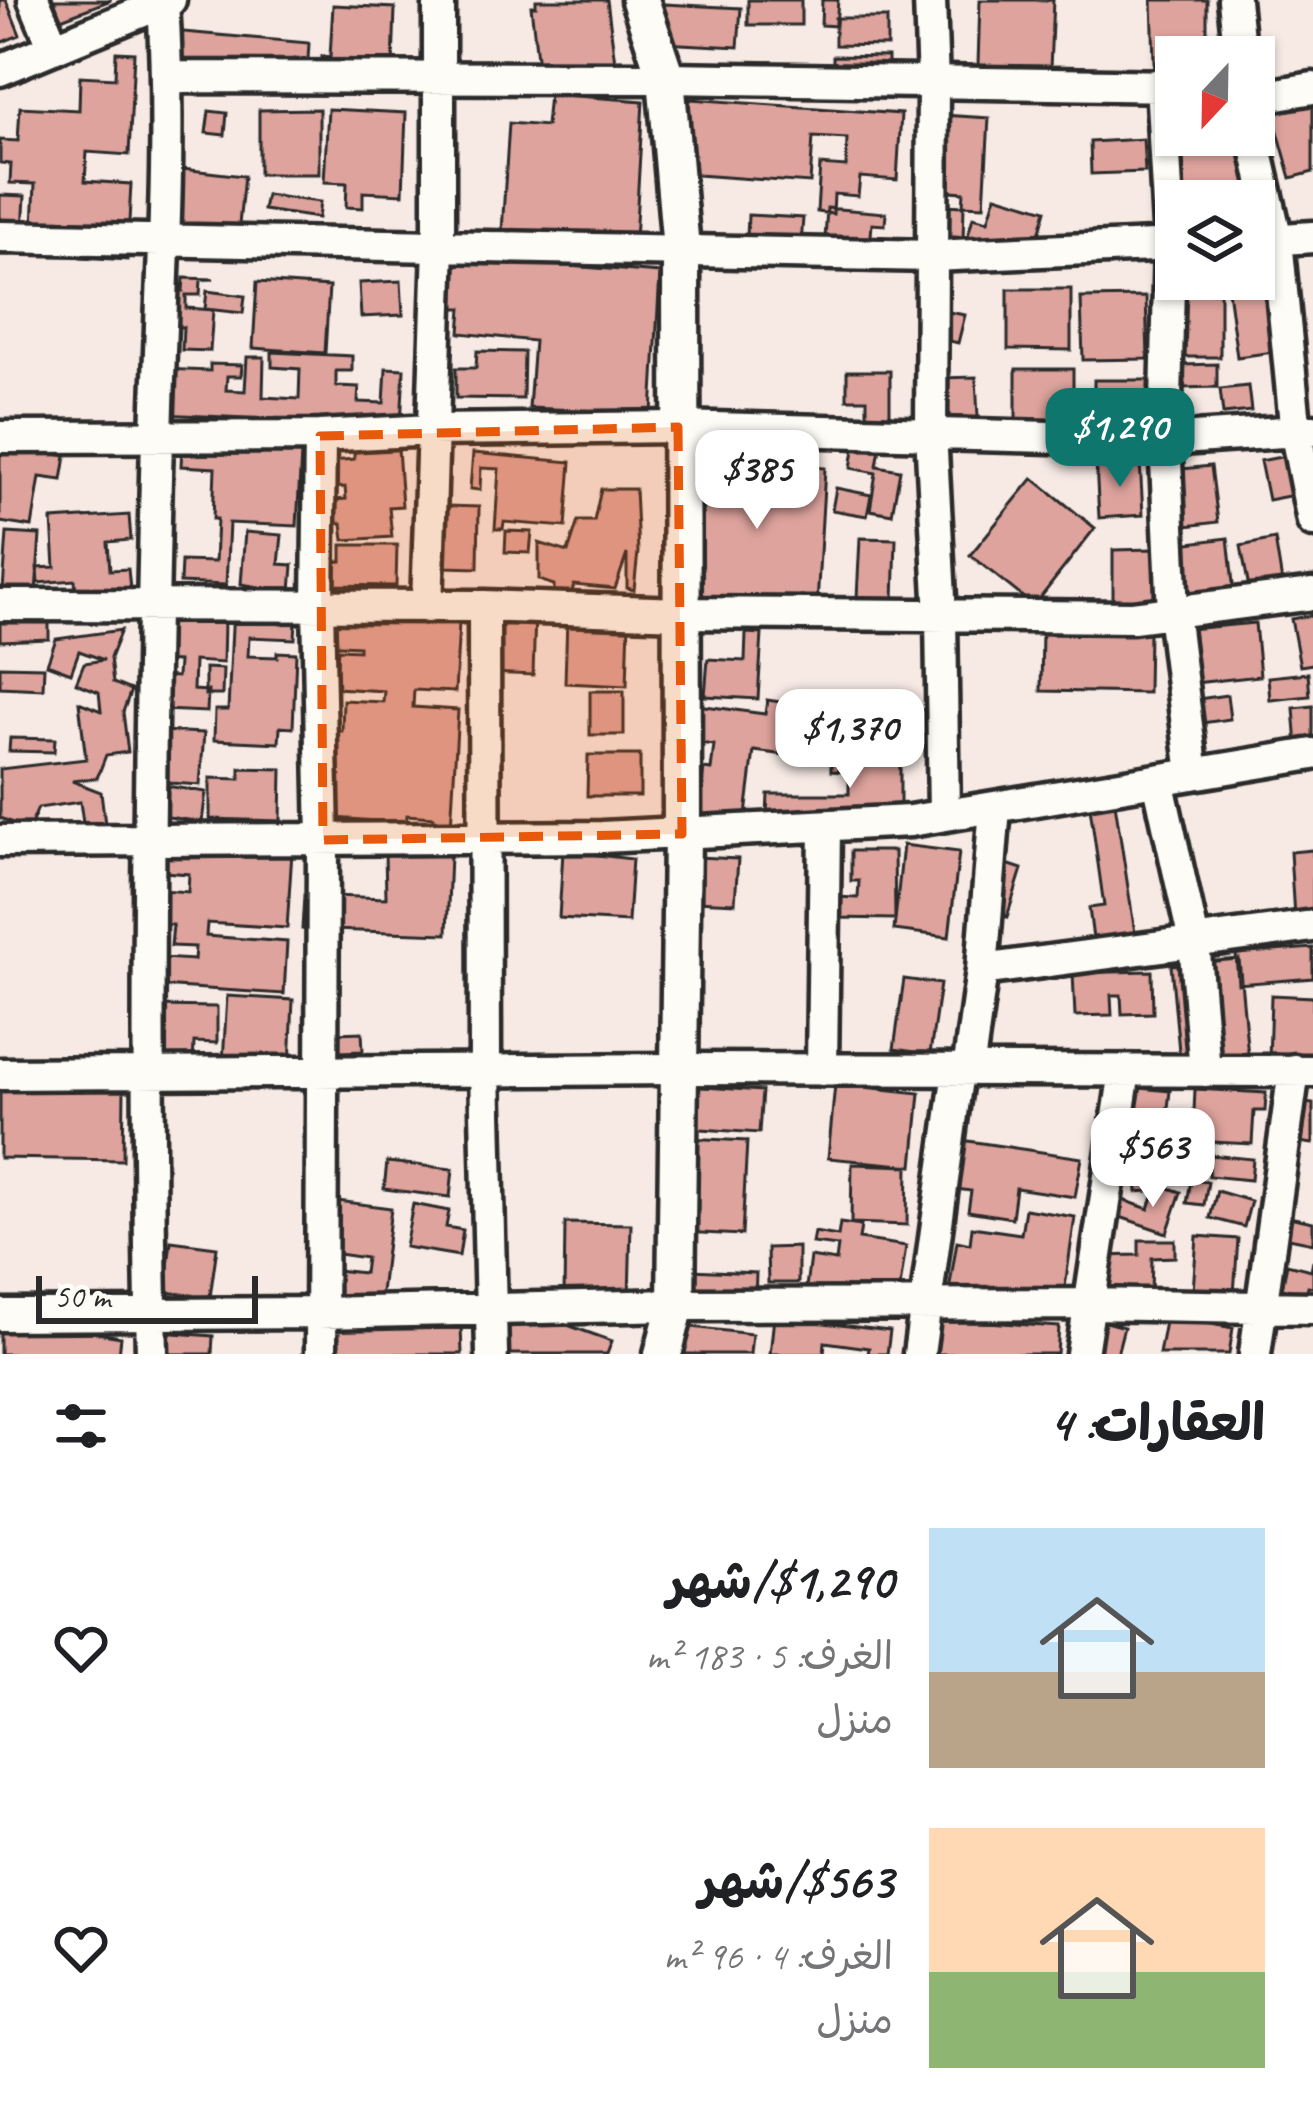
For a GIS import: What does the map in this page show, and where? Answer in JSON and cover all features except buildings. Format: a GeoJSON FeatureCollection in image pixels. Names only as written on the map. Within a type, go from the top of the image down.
{"type":"FeatureCollection","features":[{"type":"Feature","properties":{"kind":"street"},"geometry":{"type":"LineString","coordinates":[[34,0],[54,48]]}},
{"type":"Feature","properties":{"kind":"street"},"geometry":{"type":"LineString","coordinates":[[427,607],[439,245],[440,0]]}},
{"type":"Feature","properties":{"kind":"street"},"geometry":{"type":"LineString","coordinates":[[640,0],[666,78],[681,249],[682,834],[676,1305],[662,1354]]}},
{"type":"Feature","properties":{"kind":"street"},"geometry":{"type":"LineString","coordinates":[[930,0],[931,433],[941,616],[944,815]]}},
{"type":"Feature","properties":{"kind":"street"},"geometry":{"type":"LineString","coordinates":[[1234,0],[1238,36]]}},
{"type":"Feature","properties":{"kind":"street"},"geometry":{"type":"LineString","coordinates":[[0,70],[166,1],[167,242],[157,434],[147,1072],[152,1354]]}},
{"type":"Feature","properties":{"kind":"street"},"geometry":{"type":"LineString","coordinates":[[168,77],[1155,84]]}},
{"type":"Feature","properties":{"kind":"street"},"geometry":{"type":"LineString","coordinates":[[1275,94],[1313,88]]}},
{"type":"Feature","properties":{"kind":"street"},"geometry":{"type":"LineString","coordinates":[[0,237],[933,256],[1155,246]]}},
{"type":"Feature","properties":{"kind":"street"},"geometry":{"type":"LineString","coordinates":[[1275,239],[1313,237]]}},
{"type":"Feature","properties":{"kind":"street"},"geometry":{"type":"LineString","coordinates":[[1275,289],[1304,432],[1313,521]]}},
{"type":"Feature","properties":{"kind":"street"},"geometry":{"type":"LineString","coordinates":[[1171,300],[1165,440],[1173,612],[1193,774]]}},
{"type":"Feature","properties":{"kind":"street"},"geometry":{"type":"LineString","coordinates":[[0,437],[320,436],[679,427],[1165,440],[1304,432]]}},
{"type":"Feature","properties":{"kind":"street"},"geometry":{"type":"LineString","coordinates":[[320,436],[320,1354]]}},
{"type":"Feature","properties":{"kind":"street"},"geometry":{"type":"LineString","coordinates":[[0,604],[1133,617],[1313,594]]}},
{"type":"Feature","properties":{"kind":"street"},"geometry":{"type":"LineString","coordinates":[[484,606],[485,1070],[492,1354]]}},
{"type":"Feature","properties":{"kind":"street"},"geometry":{"type":"LineString","coordinates":[[0,841],[485,838],[825,826],[944,815],[1313,754]]}},
{"type":"Feature","properties":{"kind":"street"},"geometry":{"type":"LineString","coordinates":[[1158,780],[1194,941],[1204,1071]]}},
{"type":"Feature","properties":{"kind":"street"},"geometry":{"type":"LineString","coordinates":[[919,1354],[982,970],[995,807]]}},
{"type":"Feature","properties":{"kind":"street"},"geometry":{"type":"LineString","coordinates":[[822,1070],[825,826]]}},
{"type":"Feature","properties":{"kind":"street"},"geometry":{"type":"LineString","coordinates":[[982,970],[1313,926]]}},
{"type":"Feature","properties":{"kind":"street"},"geometry":{"type":"LineString","coordinates":[[0,1074],[1303,1070],[1256,1354]]}},
{"type":"Feature","properties":{"kind":"street"},"geometry":{"type":"LineString","coordinates":[[1082,1354],[1125,1071]]}},
{"type":"Feature","properties":{"kind":"street"},"geometry":{"type":"LineString","coordinates":[[0,1315],[676,1305],[1313,1308]]}},
{"type":"Feature","properties":{"kind":"highlighted area"},"geometry":{"type":"Polygon","coordinates":[[[678,427],[682,834],[323,840],[320,436],[678,427]]]}}]}
